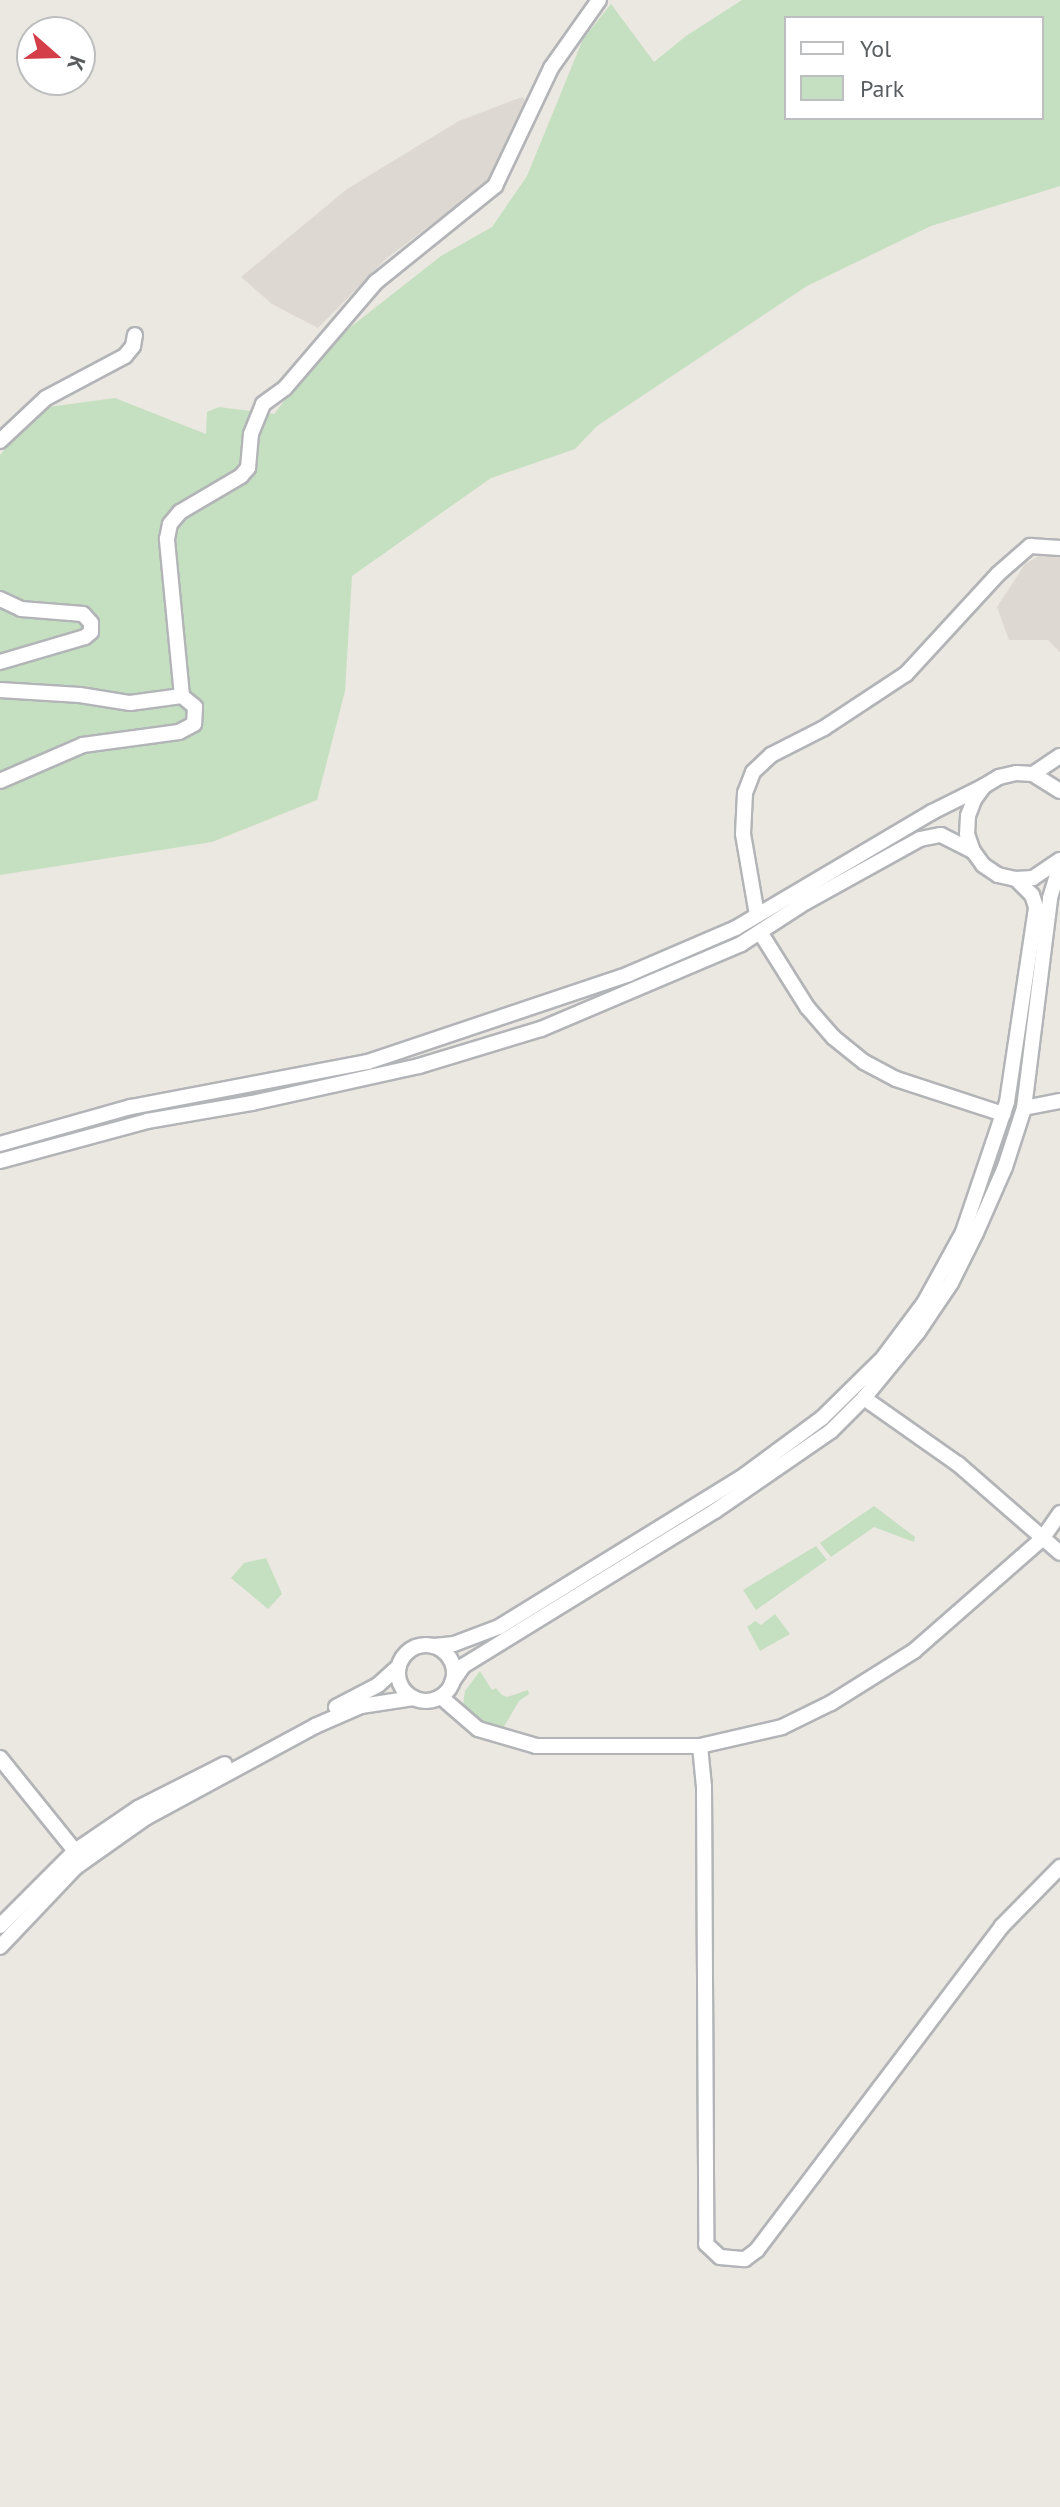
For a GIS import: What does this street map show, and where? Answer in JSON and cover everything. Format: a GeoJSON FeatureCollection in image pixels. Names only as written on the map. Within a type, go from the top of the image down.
{"type":"FeatureCollection","features":[{"type":"Feature","properties":{"kind":"street"},"geometry":{"type":"LineString","coordinates":[[0,781],[83,745],[179,732],[194,724],[195,707],[182,696],[167,539],[170,524],[180,512],[241,476],[248,468],[251,434],[263,404],[285,388],[376,282],[495,186],[551,68],[599,0]]}},
{"type":"Feature","properties":{"kind":"street"},"geometry":{"type":"LineString","coordinates":[[0,441],[46,398],[125,356],[133,346],[135,335]]}},
{"type":"Feature","properties":{"kind":"street"},"geometry":{"type":"LineString","coordinates":[[757,915],[743,834],[745,793],[753,772],[771,755],[824,728],[906,674],[998,574],[1030,546],[1060,548]]}},
{"type":"Feature","properties":{"kind":"street"},"geometry":{"type":"LineString","coordinates":[[0,599],[21,609],[83,614],[91,623],[91,632],[85,637],[0,662]]}},
{"type":"Feature","properties":{"kind":"street"},"geometry":{"type":"LineString","coordinates":[[0,690],[80,695],[130,703],[182,696]]}},
{"type":"Feature","properties":{"kind":"street"},"geometry":{"type":"LineString","coordinates":[[1033,774],[1060,756]]}},
{"type":"Feature","properties":{"kind":"street"},"geometry":{"type":"LineString","coordinates":[[0,1144],[131,1107],[368,1062],[629,974],[757,915],[932,812],[1016,773],[1033,774],[1060,791]]}},
{"type":"Feature","properties":{"kind":"street"},"geometry":{"type":"LineString","coordinates":[[984,786],[968,816],[967,834],[973,851],[983,865],[998,875],[1016,879],[1033,878],[1060,863]]}},
{"type":"Feature","properties":{"kind":"street"},"geometry":{"type":"LineString","coordinates":[[0,1161],[147,1121],[252,1103],[419,1066],[541,1029],[741,944],[806,902],[920,839],[941,835],[973,851]]}},
{"type":"Feature","properties":{"kind":"street"},"geometry":{"type":"LineString","coordinates":[[0,1947],[76,1867],[147,1817],[315,1726],[361,1706],[441,1697],[463,1666],[767,1476],[831,1431],[864,1398],[918,1332],[951,1283],[1005,1167],[1024,1108],[1050,898],[1060,863]]}},
{"type":"Feature","properties":{"kind":"street"},"geometry":{"type":"LineString","coordinates":[[0,1926],[75,1851],[138,1808],[367,1691],[399,1666],[408,1651],[454,1644],[499,1627],[745,1475],[822,1418],[883,1358],[924,1303],[963,1232],[1003,1114],[1025,998],[1036,907],[1032,895],[1016,879]]}},
{"type":"Feature","properties":{"kind":"street"},"geometry":{"type":"LineString","coordinates":[[760,932],[807,1007],[833,1037],[864,1062],[896,1079],[1003,1114]]}},
{"type":"Feature","properties":{"kind":"street"},"geometry":{"type":"LineString","coordinates":[[1024,1108],[1060,1101]]}},
{"type":"Feature","properties":{"kind":"street"},"geometry":{"type":"LineString","coordinates":[[864,1398],[958,1464],[1060,1553]]}},
{"type":"Feature","properties":{"kind":"street"},"geometry":{"type":"LineString","coordinates":[[441,1697],[478,1729],[536,1746],[700,1746],[782,1727],[831,1703],[914,1651],[1042,1539],[1060,1513]]}},
{"type":"Feature","properties":{"kind":"street"},"geometry":{"type":"LineString","coordinates":[[434,1646],[448,1656],[454,1672],[452,1682]]}},
{"type":"Feature","properties":{"kind":"street"},"geometry":{"type":"LineString","coordinates":[[399,1666],[400,1684],[413,1698]]}},
{"type":"Feature","properties":{"kind":"street"},"geometry":{"type":"LineString","coordinates":[[700,1746],[704,1787],[706,2244],[720,2257],[745,2259],[757,2250],[1002,1926],[1060,1867]]}},
{"type":"Feature","properties":{"kind":"street"},"geometry":{"type":"LineString","coordinates":[[0,1758],[75,1851]]}},
{"type":"Feature","properties":{"kind":"shaded area"},"geometry":{"type":"Polygon","coordinates":[[[522,97],[526,101],[489,181],[387,258],[318,328],[272,304],[241,277],[347,189],[459,121],[522,97]]]}},
{"type":"Feature","properties":{"kind":"shaded area"},"geometry":{"type":"Polygon","coordinates":[[[1042,554],[1060,557],[1060,652],[1048,640],[1009,640],[997,607],[1025,564],[1042,554]]]}},
{"type":"Feature","properties":{"kind":"green space"},"geometry":{"type":"Polygon","coordinates":[[[742,0],[1060,0],[1060,186],[931,226],[807,286],[597,426],[575,449],[491,478],[352,576],[345,691],[317,800],[212,842],[0,875],[0,455],[32,416],[48,407],[115,398],[206,434],[207,412],[219,407],[274,414],[329,344],[441,256],[492,227],[527,176],[583,39],[611,4],[654,62],[686,36],[742,0]]]}},
{"type":"Feature","properties":{"kind":"green space"},"geometry":{"type":"Polygon","coordinates":[[[874,1506],[915,1537],[914,1542],[874,1527],[831,1557],[820,1543],[874,1506]]]}},
{"type":"Feature","properties":{"kind":"green space"},"geometry":{"type":"Polygon","coordinates":[[[816,1546],[827,1560],[756,1610],[743,1590],[816,1546]]]}},
{"type":"Feature","properties":{"kind":"green space"},"geometry":{"type":"Polygon","coordinates":[[[266,1558],[282,1594],[268,1609],[231,1578],[244,1563],[266,1558]]]}},
{"type":"Feature","properties":{"kind":"green space"},"geometry":{"type":"Polygon","coordinates":[[[775,1614],[790,1634],[760,1651],[747,1627],[755,1621],[761,1625],[775,1614]]]}},
{"type":"Feature","properties":{"kind":"green space"},"geometry":{"type":"Polygon","coordinates":[[[480,1671],[492,1690],[496,1688],[507,1697],[528,1690],[529,1694],[519,1701],[502,1730],[478,1720],[463,1705],[465,1691],[480,1671]]]}}]}
